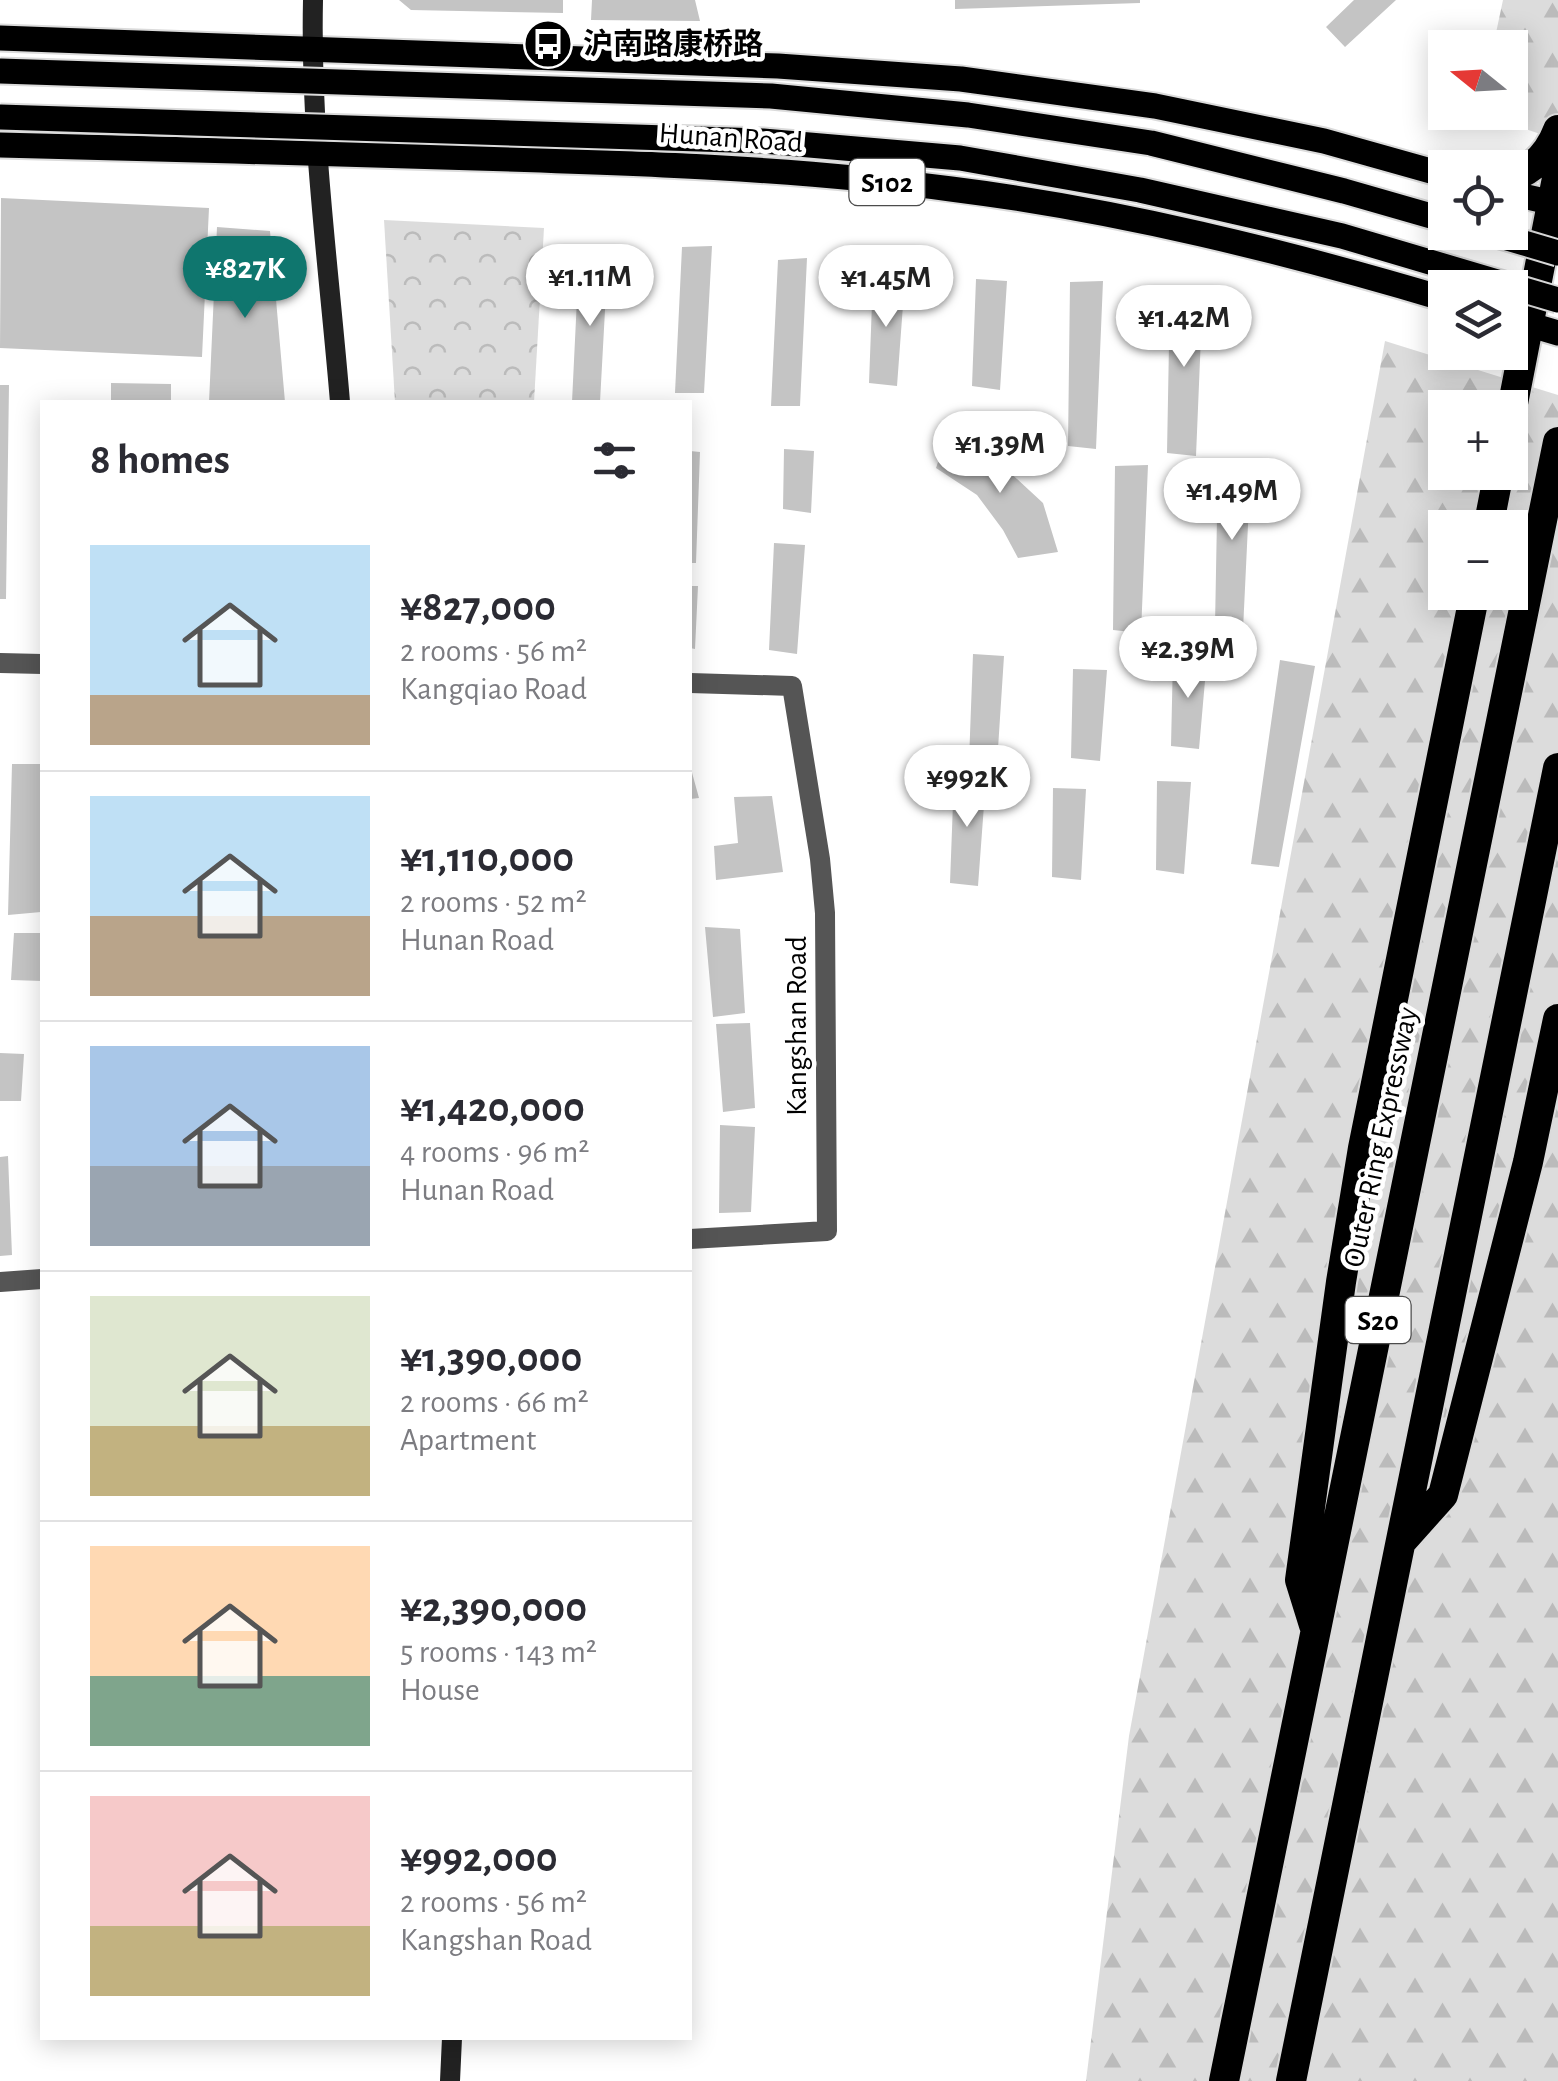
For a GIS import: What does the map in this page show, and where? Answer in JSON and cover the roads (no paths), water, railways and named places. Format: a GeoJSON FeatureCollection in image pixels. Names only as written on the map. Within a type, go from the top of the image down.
{"type":"FeatureCollection","features":[{"type":"Feature","properties":{"kind":"highway"},"geometry":{"type":"LineString","coordinates":[[1528,172],[1554,142],[1558,130]]}},
{"type":"Feature","properties":{"kind":"highway"},"geometry":{"type":"LineString","coordinates":[[1517,390],[1557,197]]}},
{"type":"Feature","properties":{"kind":"highway","name":"Outer Ring Expressway"},"geometry":{"type":"LineString","coordinates":[[1224,2081],[1558,442]]}},
{"type":"Feature","properties":{"kind":"highway"},"geometry":{"type":"LineString","coordinates":[[1316,1628],[1300,1580],[1340,1282],[1370,1111],[1471,610]]}},
{"type":"Feature","properties":{"kind":"highway","name":"S20"},"geometry":{"type":"LineString","coordinates":[[1291,2081],[1558,768]]}},
{"type":"Feature","properties":{"kind":"highway"},"geometry":{"type":"LineString","coordinates":[[1399,1544],[1444,1495],[1508,1245],[1558,1019]]}},
{"type":"Feature","properties":{"kind":"main road"},"geometry":{"type":"LineString","coordinates":[[313,0],[317,153],[340,400]]}},
{"type":"Feature","properties":{"kind":"main road"},"geometry":{"type":"LineString","coordinates":[[0,38],[778,66],[961,79],[1155,106],[1324,141],[1428,170]]}},
{"type":"Feature","properties":{"kind":"main road"},"geometry":{"type":"LineString","coordinates":[[0,71],[771,96],[968,114],[1151,143],[1428,216]]}},
{"type":"Feature","properties":{"kind":"main road"},"geometry":{"type":"LineString","coordinates":[[0,117],[763,141],[960,158],[1140,190],[1342,236],[1558,300]]}},
{"type":"Feature","properties":{"kind":"main road","name":"Hunan Road"},"geometry":{"type":"LineString","coordinates":[[0,145],[770,170],[952,189],[1132,218],[1332,265],[1428,295]]}},
{"type":"Feature","properties":{"kind":"main road"},"geometry":{"type":"LineString","coordinates":[[1528,195],[1557,197]]}},
{"type":"Feature","properties":{"kind":"main road"},"geometry":{"type":"LineString","coordinates":[[1528,244],[1558,253]]}},
{"type":"Feature","properties":{"kind":"main road"},"geometry":{"type":"LineString","coordinates":[[450,2081],[452,2040]]}},
{"type":"Feature","properties":{"kind":"street"},"geometry":{"type":"LineString","coordinates":[[0,663],[40,664]]}},
{"type":"Feature","properties":{"kind":"street","name":"Kangshan Road"},"geometry":{"type":"LineString","coordinates":[[692,683],[792,686],[826,913],[827,1231],[692,1239]]}},
{"type":"Feature","properties":{"kind":"street"},"geometry":{"type":"LineString","coordinates":[[0,1282],[40,1280]]}},
{"type":"Feature","properties":{"kind":"place","name":"沪南路康桥路"},"geometry":{"type":"Point","coordinates":[548,44]}}]}
